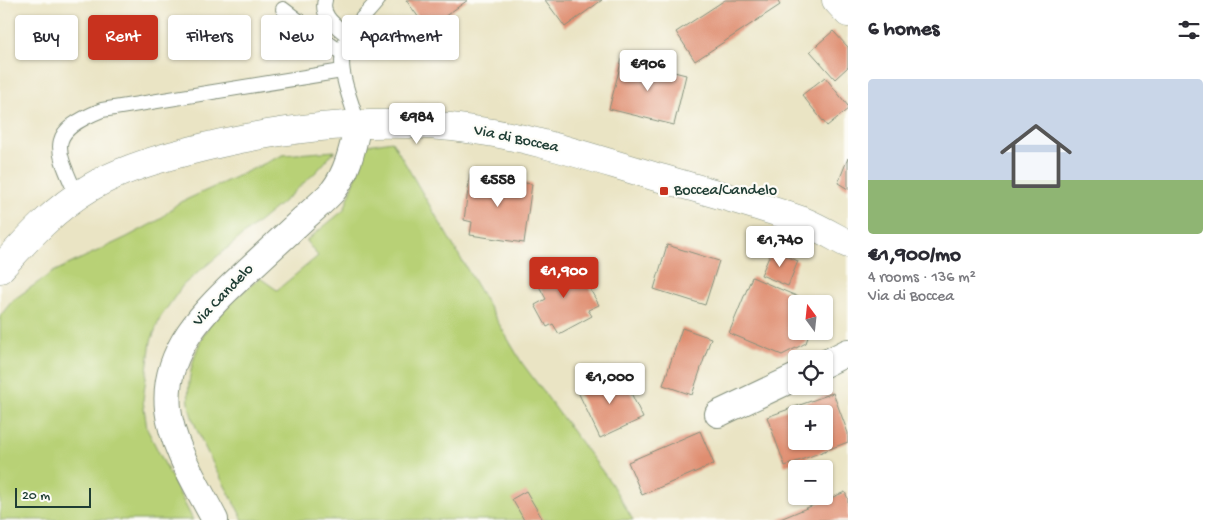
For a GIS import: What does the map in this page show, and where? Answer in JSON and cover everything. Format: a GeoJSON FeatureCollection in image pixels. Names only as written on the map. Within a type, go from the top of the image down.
{"type":"FeatureCollection","features":[{"type":"Feature","properties":{"kind":"main road"},"geometry":{"type":"LineString","coordinates":[[836,0],[848,13]]}},
{"type":"Feature","properties":{"kind":"main road","name":"Via di Boccea"},"geometry":{"type":"LineString","coordinates":[[0,269],[30,235],[61,207],[106,179],[140,165],[234,140],[307,128],[358,124],[438,125],[530,140],[796,219],[848,244]]}},
{"type":"Feature","properties":{"kind":"street","name":"Via Candelo"},"geometry":{"type":"LineString","coordinates":[[215,520],[183,456],[171,426],[168,410],[168,393],[170,376],[175,360],[190,330],[214,301],[333,190],[347,165],[358,124]]}},
{"type":"Feature","properties":{"kind":"street"},"geometry":{"type":"LineString","coordinates":[[833,360],[848,352]]}},
{"type":"Feature","properties":{"kind":"street"},"geometry":{"type":"LineString","coordinates":[[718,414],[788,381]]}},
{"type":"Feature","properties":{"kind":"lane"},"geometry":{"type":"LineString","coordinates":[[326,0],[323,7],[326,16],[342,31]]}},
{"type":"Feature","properties":{"kind":"lane"},"geometry":{"type":"LineString","coordinates":[[366,15],[378,0]]}},
{"type":"Feature","properties":{"kind":"lane"},"geometry":{"type":"LineString","coordinates":[[283,9],[342,53]]}},
{"type":"Feature","properties":{"kind":"lane"},"geometry":{"type":"LineString","coordinates":[[343,60],[342,70],[358,124]]}},
{"type":"Feature","properties":{"kind":"lane"},"geometry":{"type":"LineString","coordinates":[[76,196],[60,157],[61,139],[70,126],[86,117],[102,110],[342,70]]}},
{"type":"Feature","properties":{"kind":"green space"},"geometry":{"type":"Polygon","coordinates":[[[392,141],[522,363],[611,483],[633,520],[243,520],[209,456],[192,417],[188,391],[193,362],[198,347],[204,334],[219,313],[260,278],[277,290],[318,256],[306,241],[344,210],[356,177],[355,147],[392,141]]]}},
{"type":"Feature","properties":{"kind":"green space"},"geometry":{"type":"Polygon","coordinates":[[[335,151],[317,171],[284,201],[183,285],[160,318],[151,341],[143,400],[147,429],[193,520],[0,520],[0,316],[13,300],[53,272],[159,220],[177,204],[283,155],[335,151]]]}},
{"type":"Feature","properties":{"kind":"building"},"geometry":{"type":"Polygon","coordinates":[[[406,0],[468,0],[447,15],[417,15],[406,0]]]}},
{"type":"Feature","properties":{"kind":"building"},"geometry":{"type":"Polygon","coordinates":[[[545,0],[602,0],[565,27],[545,0]]]}},
{"type":"Feature","properties":{"kind":"building"},"geometry":{"type":"Polygon","coordinates":[[[725,0],[777,0],[780,5],[695,61],[676,32],[725,0]]]}},
{"type":"Feature","properties":{"kind":"building"},"geometry":{"type":"Polygon","coordinates":[[[833,31],[848,47],[848,67],[835,79],[810,51],[833,31]]]}},
{"type":"Feature","properties":{"kind":"building"},"geometry":{"type":"Polygon","coordinates":[[[622,59],[686,75],[674,125],[609,109],[622,59]]]}},
{"type":"Feature","properties":{"kind":"building"},"geometry":{"type":"Polygon","coordinates":[[[825,77],[848,106],[848,109],[827,126],[802,95],[825,77]]]}},
{"type":"Feature","properties":{"kind":"building"},"geometry":{"type":"Polygon","coordinates":[[[848,158],[848,189],[838,183],[848,158]]]}},
{"type":"Feature","properties":{"kind":"building"},"geometry":{"type":"Polygon","coordinates":[[[470,175],[532,184],[524,243],[470,235],[472,222],[464,220],[470,175]]]}},
{"type":"Feature","properties":{"kind":"building"},"geometry":{"type":"Polygon","coordinates":[[[667,245],[719,261],[705,305],[654,289],[667,245]]]}},
{"type":"Feature","properties":{"kind":"building"},"geometry":{"type":"Polygon","coordinates":[[[772,250],[798,261],[788,286],[761,275],[772,250]]]}},
{"type":"Feature","properties":{"kind":"building"},"geometry":{"type":"Polygon","coordinates":[[[560,263],[571,283],[583,277],[599,305],[588,310],[592,316],[559,334],[553,324],[547,327],[535,305],[546,299],[534,277],[560,263]]]}},
{"type":"Feature","properties":{"kind":"building"},"geometry":{"type":"Polygon","coordinates":[[[752,277],[794,295],[788,295],[788,340],[807,340],[806,343],[788,350],[788,352],[782,355],[729,333],[752,277]]]}},
{"type":"Feature","properties":{"kind":"building"},"geometry":{"type":"Polygon","coordinates":[[[682,328],[711,338],[692,395],[663,385],[682,328]]]}},
{"type":"Feature","properties":{"kind":"building"},"geometry":{"type":"Polygon","coordinates":[[[621,372],[643,418],[600,438],[578,392],[621,372]]]}},
{"type":"Feature","properties":{"kind":"building"},"geometry":{"type":"Polygon","coordinates":[[[833,393],[848,433],[848,442],[833,448],[833,405],[800,405],[828,395],[833,395],[833,393]]]}},
{"type":"Feature","properties":{"kind":"building"},"geometry":{"type":"Polygon","coordinates":[[[788,409],[788,450],[827,450],[801,460],[788,460],[788,465],[785,466],[767,417],[788,409]]]}},
{"type":"Feature","properties":{"kind":"building"},"geometry":{"type":"Polygon","coordinates":[[[700,431],[714,464],[642,495],[628,462],[700,431]]]}},
{"type":"Feature","properties":{"kind":"building"},"geometry":{"type":"Polygon","coordinates":[[[526,491],[543,520],[524,520],[512,499],[526,491]]]}},
{"type":"Feature","properties":{"kind":"building"},"geometry":{"type":"Polygon","coordinates":[[[845,492],[848,499],[848,520],[778,520],[814,505],[833,505],[833,497],[845,492]]]}},
{"type":"Feature","properties":{"kind":"place","name":"Boccea/Candelo"},"geometry":{"type":"Point","coordinates":[664,191]}}]}
